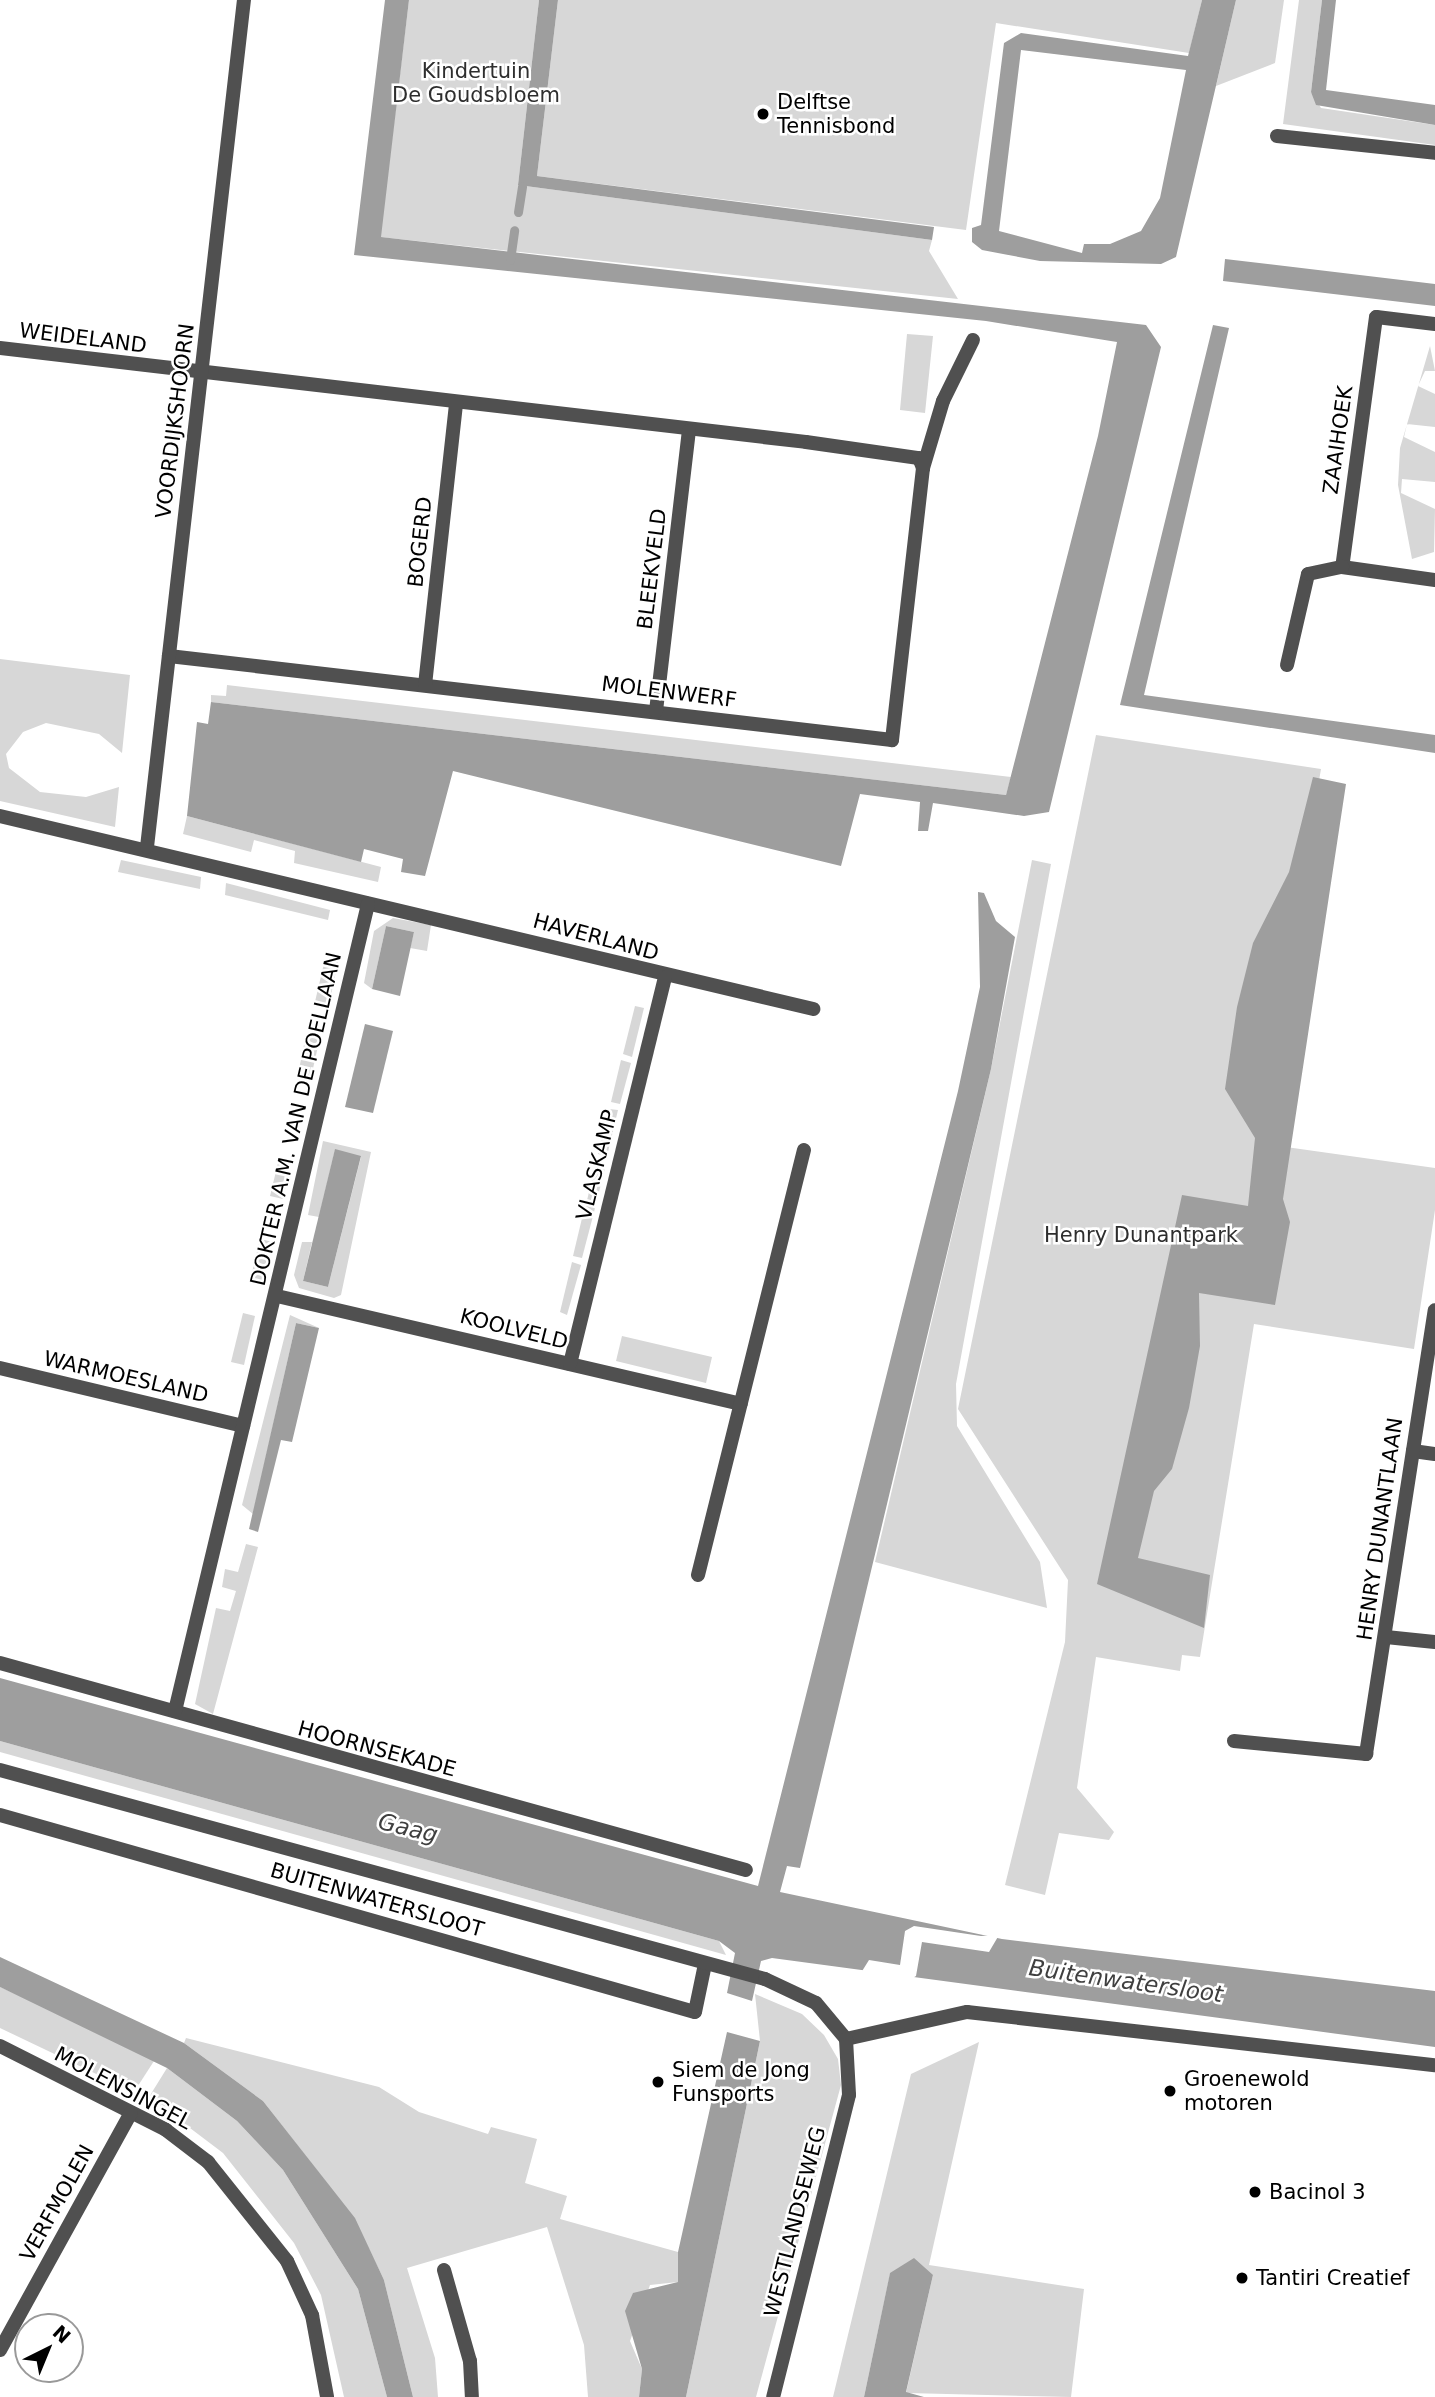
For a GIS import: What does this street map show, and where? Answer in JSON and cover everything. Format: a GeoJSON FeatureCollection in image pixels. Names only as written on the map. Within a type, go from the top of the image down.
{"type":"FeatureCollection","features":[{"type":"Feature","properties":{"kind":"street","name":"VOORDIJKSHOORN"},"geometry":{"type":"LineString","coordinates":[[147,847],[244,0]]}},
{"type":"Feature","properties":{"kind":"street"},"geometry":{"type":"LineString","coordinates":[[1277,136],[1435,153]]}},
{"type":"Feature","properties":{"kind":"street","name":"ZAAIHOEK"},"geometry":{"type":"LineString","coordinates":[[1342,568],[1376,317],[1435,324]]}},
{"type":"Feature","properties":{"kind":"street","name":"MOLENWERF"},"geometry":{"type":"LineString","coordinates":[[169,656],[892,740],[923,468],[943,401],[973,340]]}},
{"type":"Feature","properties":{"kind":"street","name":"WEIDELAND"},"geometry":{"type":"LineString","coordinates":[[0,348],[201,374]]}},
{"type":"Feature","properties":{"kind":"street"},"geometry":{"type":"LineString","coordinates":[[201,374],[919,458],[923,468]]}},
{"type":"Feature","properties":{"kind":"street","name":"BOGERD"},"geometry":{"type":"LineString","coordinates":[[425,685],[456,403]]}},
{"type":"Feature","properties":{"kind":"street","name":"BLEEKVELD"},"geometry":{"type":"LineString","coordinates":[[656,711],[689,431]]}},
{"type":"Feature","properties":{"kind":"street"},"geometry":{"type":"LineString","coordinates":[[1287,665],[1308,574],[1342,568],[1435,580]]}},
{"type":"Feature","properties":{"kind":"street"},"geometry":{"type":"LineString","coordinates":[[0,816],[147,847],[368,904]]}},
{"type":"Feature","properties":{"kind":"street","name":"HAVERLAND"},"geometry":{"type":"LineString","coordinates":[[368,904],[665,977],[813,1009]]}},
{"type":"Feature","properties":{"kind":"street","name":"DOKTER A.M. VAN DE POELLAAN"},"geometry":{"type":"LineString","coordinates":[[175,1711],[277,1296],[368,904]]}},
{"type":"Feature","properties":{"kind":"street","name":"VLASKAMP"},"geometry":{"type":"LineString","coordinates":[[570,1364],[665,977]]}},
{"type":"Feature","properties":{"kind":"street"},"geometry":{"type":"LineString","coordinates":[[698,1575],[804,1150]]}},
{"type":"Feature","properties":{"kind":"street","name":"KOOLVELD"},"geometry":{"type":"LineString","coordinates":[[277,1296],[741,1404]]}},
{"type":"Feature","properties":{"kind":"street","name":"HENRY DUNANTLAAN"},"geometry":{"type":"LineString","coordinates":[[1234,1741],[1366,1754],[1435,1310]]}},
{"type":"Feature","properties":{"kind":"street","name":"WARMOESLAND"},"geometry":{"type":"LineString","coordinates":[[0,1368],[243,1426]]}},
{"type":"Feature","properties":{"kind":"street"},"geometry":{"type":"LineString","coordinates":[[1413,1451],[1435,1454]]}},
{"type":"Feature","properties":{"kind":"street"},"geometry":{"type":"LineString","coordinates":[[1386,1637],[1435,1642]]}},
{"type":"Feature","properties":{"kind":"street","name":"HOORNSEKADE"},"geometry":{"type":"LineString","coordinates":[[0,1662],[746,1870]]}},
{"type":"Feature","properties":{"kind":"street","name":"BUITENWATERSLOOT"},"geometry":{"type":"LineString","coordinates":[[0,1770],[765,1979],[800,1993],[833,2019]]}},
{"type":"Feature","properties":{"kind":"street","name":"BUITENWATERSLOOT"},"geometry":{"type":"LineString","coordinates":[[0,1815],[695,2012],[705,1964]]}},
{"type":"Feature","properties":{"kind":"street"},"geometry":{"type":"LineString","coordinates":[[846,2039],[967,2012],[1435,2065]]}},
{"type":"Feature","properties":{"kind":"street","name":"WESTLANDSEWEG"},"geometry":{"type":"LineString","coordinates":[[773,2397],[849,2095],[846,2039],[833,2019]]}},
{"type":"Feature","properties":{"kind":"street","name":"MOLENSINGEL"},"geometry":{"type":"LineString","coordinates":[[0,2046],[131,2113],[208,2162],[287,2261],[312,2315],[327,2397]]}},
{"type":"Feature","properties":{"kind":"street","name":"VERFMOLEN"},"geometry":{"type":"LineString","coordinates":[[0,2350],[131,2113]]}},
{"type":"Feature","properties":{"kind":"street"},"geometry":{"type":"LineString","coordinates":[[444,2270],[470,2361],[472,2397]]}},
{"type":"Feature","properties":{"kind":"green space","name":"Kindertuin De Goudsbloem"},"geometry":{"type":"Polygon","coordinates":[[[409,0],[539,0],[518,185],[932,240],[929,251],[958,299],[380,237],[409,0]]]}},
{"type":"Feature","properties":{"kind":"green space","name":"Delftse Tennisbond"},"geometry":{"type":"Polygon","coordinates":[[[558,0],[1202,0],[1189,53],[996,23],[966,230],[537,176],[558,0]]]}},
{"type":"Feature","properties":{"kind":"green space"},"geometry":{"type":"Polygon","coordinates":[[[1236,0],[1284,0],[1275,63],[1216,86],[1236,0]]]}},
{"type":"Feature","properties":{"kind":"green space"},"geometry":{"type":"Polygon","coordinates":[[[1299,0],[1322,0],[1311,92],[1321,108],[1435,125],[1435,145],[1283,124],[1299,0]]]}},
{"type":"Feature","properties":{"kind":"green space"},"geometry":{"type":"Polygon","coordinates":[[[907,334],[933,336],[925,413],[900,410],[907,334]]]}},
{"type":"Feature","properties":{"kind":"green space"},"geometry":{"type":"Polygon","coordinates":[[[1430,346],[1435,371],[1425,371],[1419,385],[1430,346]]]}},
{"type":"Feature","properties":{"kind":"green space"},"geometry":{"type":"Polygon","coordinates":[[[1418,386],[1435,394],[1435,427],[1407,424],[1418,386]]]}},
{"type":"Feature","properties":{"kind":"green space"},"geometry":{"type":"Polygon","coordinates":[[[1407,425],[1404,437],[1435,452],[1435,482],[1402,479],[1401,493],[1435,509],[1434,552],[1412,559],[1398,485],[1400,448],[1407,425]]]}},
{"type":"Feature","properties":{"kind":"green space"},"geometry":{"type":"Polygon","coordinates":[[[0,659],[130,675],[122,753],[99,734],[46,723],[23,732],[6,754],[9,768],[40,792],[86,797],[119,787],[115,827],[0,801],[0,659]]]}},
{"type":"Feature","properties":{"kind":"green space"},"geometry":{"type":"Polygon","coordinates":[[[227,685],[1011,777],[1006,795],[211,702],[211,695],[226,696],[227,685]]]}},
{"type":"Feature","properties":{"kind":"green space","name":"Henry Dunantpark"},"geometry":{"type":"Polygon","coordinates":[[[1096,735],[1321,769],[1257,1143],[1435,1168],[1435,1210],[1414,1349],[1254,1324],[1200,1657],[1182,1655],[1180,1671],[1096,1657],[1077,1788],[1114,1832],[1109,1840],[1059,1833],[1045,1895],[1005,1885],[1065,1642],[1068,1580],[958,1409],[1096,735]]]}},
{"type":"Feature","properties":{"kind":"green space"},"geometry":{"type":"Polygon","coordinates":[[[187,816],[381,867],[378,882],[294,863],[295,851],[254,840],[251,852],[183,834],[187,816]]]}},
{"type":"Feature","properties":{"kind":"green space"},"geometry":{"type":"Polygon","coordinates":[[[121,860],[201,877],[200,889],[118,872],[121,860]]]}},
{"type":"Feature","properties":{"kind":"green space"},"geometry":{"type":"Polygon","coordinates":[[[1032,860],[1051,864],[956,1384],[957,1426],[1040,1562],[1047,1608],[875,1562],[991,1069],[1032,860]]]}},
{"type":"Feature","properties":{"kind":"green space"},"geometry":{"type":"Polygon","coordinates":[[[226,883],[330,910],[328,920],[225,895],[226,883]]]}},
{"type":"Feature","properties":{"kind":"green space"},"geometry":{"type":"Polygon","coordinates":[[[393,918],[431,925],[427,951],[410,948],[414,932],[386,926],[372,989],[364,983],[374,931],[393,918]]]}},
{"type":"Feature","properties":{"kind":"green space"},"geometry":{"type":"Polygon","coordinates":[[[325,959],[338,962],[328,1009],[314,1006],[325,959]]]}},
{"type":"Feature","properties":{"kind":"green space"},"geometry":{"type":"Polygon","coordinates":[[[635,1006],[644,1008],[632,1057],[623,1054],[635,1006]]]}},
{"type":"Feature","properties":{"kind":"green space"},"geometry":{"type":"Polygon","coordinates":[[[306,1035],[320,1037],[310,1082],[297,1079],[306,1035]]]}},
{"type":"Feature","properties":{"kind":"green space"},"geometry":{"type":"Polygon","coordinates":[[[621,1060],[631,1063],[620,1104],[611,1102],[621,1060]]]}},
{"type":"Feature","properties":{"kind":"green space"},"geometry":{"type":"Polygon","coordinates":[[[609,1109],[618,1110],[607,1156],[598,1154],[609,1109]]]}},
{"type":"Feature","properties":{"kind":"green space"},"geometry":{"type":"Polygon","coordinates":[[[323,1141],[371,1152],[341,1295],[334,1298],[299,1288],[294,1275],[302,1242],[312,1242],[303,1281],[328,1287],[361,1157],[335,1150],[319,1217],[308,1215],[323,1141]]]}},
{"type":"Feature","properties":{"kind":"green space"},"geometry":{"type":"Polygon","coordinates":[[[596,1162],[606,1164],[594,1212],[585,1209],[596,1162]]]}},
{"type":"Feature","properties":{"kind":"green space"},"geometry":{"type":"Polygon","coordinates":[[[278,1163],[290,1166],[283,1199],[270,1196],[278,1163]]]}},
{"type":"Feature","properties":{"kind":"green space"},"geometry":{"type":"Polygon","coordinates":[[[583,1214],[593,1216],[582,1258],[573,1256],[583,1214]]]}},
{"type":"Feature","properties":{"kind":"green space"},"geometry":{"type":"Polygon","coordinates":[[[260,1239],[273,1242],[263,1284],[250,1281],[260,1239]]]}},
{"type":"Feature","properties":{"kind":"green space"},"geometry":{"type":"Polygon","coordinates":[[[572,1262],[581,1265],[567,1315],[560,1312],[572,1262]]]}},
{"type":"Feature","properties":{"kind":"green space"},"geometry":{"type":"Polygon","coordinates":[[[243,1313],[255,1316],[244,1365],[231,1362],[243,1313]]]}},
{"type":"Feature","properties":{"kind":"green space"},"geometry":{"type":"Polygon","coordinates":[[[290,1315],[319,1328],[296,1323],[253,1514],[242,1505],[290,1315]]]}},
{"type":"Feature","properties":{"kind":"green space"},"geometry":{"type":"Polygon","coordinates":[[[622,1336],[712,1357],[706,1383],[616,1361],[622,1336]]]}},
{"type":"Feature","properties":{"kind":"green space"},"geometry":{"type":"Polygon","coordinates":[[[246,1544],[258,1547],[213,1714],[195,1704],[216,1608],[230,1611],[236,1591],[222,1587],[225,1569],[238,1572],[246,1544]]]}},
{"type":"Feature","properties":{"kind":"green space"},"geometry":{"type":"Polygon","coordinates":[[[0,1741],[719,1941],[726,1955],[0,1752],[0,1741]]]}},
{"type":"Feature","properties":{"kind":"green space"},"geometry":{"type":"Polygon","coordinates":[[[0,1987],[93,2028],[154,2061],[134,2092],[0,2028],[0,1987]]]}},
{"type":"Feature","properties":{"kind":"green space"},"geometry":{"type":"Polygon","coordinates":[[[755,1994],[802,2014],[824,2035],[838,2059],[841,2085],[756,2397],[686,2397],[760,2041],[755,1994]]]}},
{"type":"Feature","properties":{"kind":"green space"},"geometry":{"type":"Polygon","coordinates":[[[186,2038],[379,2087],[419,2112],[488,2134],[491,2127],[537,2139],[525,2183],[567,2196],[560,2219],[678,2252],[678,2282],[650,2285],[630,2341],[642,2369],[639,2397],[588,2397],[584,2345],[547,2227],[407,2268],[435,2358],[438,2397],[413,2397],[384,2280],[354,2218],[263,2101],[184,2043],[186,2038]]]}},
{"type":"Feature","properties":{"kind":"green space"},"geometry":{"type":"Polygon","coordinates":[[[979,2042],[929,2265],[1084,2289],[1071,2397],[906,2393],[933,2275],[890,2274],[864,2397],[833,2397],[911,2074],[979,2042]]]}},
{"type":"Feature","properties":{"kind":"green space"},"geometry":{"type":"Polygon","coordinates":[[[167,2068],[237,2121],[283,2170],[358,2289],[387,2397],[344,2397],[321,2295],[294,2243],[223,2153],[149,2097],[167,2068]]]}},
{"type":"Feature","properties":{"kind":"water"},"geometry":{"type":"Polygon","coordinates":[[[385,0],[409,0],[381,237],[1146,325],[1161,347],[1049,812],[1024,816],[933,803],[928,831],[918,831],[920,802],[860,794],[841,866],[453,771],[425,876],[401,872],[403,859],[364,849],[361,862],[187,816],[197,722],[208,724],[211,702],[1006,795],[1098,436],[1117,342],[986,321],[354,255],[385,0]]]}},
{"type":"Feature","properties":{"kind":"water"},"geometry":{"type":"Polygon","coordinates":[[[539,0],[558,0],[537,176],[934,227],[932,240],[518,185],[539,0]]]}},
{"type":"Feature","properties":{"kind":"water"},"geometry":{"type":"Polygon","coordinates":[[[1202,0],[1236,0],[1176,257],[1161,264],[1040,261],[982,250],[972,242],[972,228],[981,225],[1004,43],[1021,33],[1188,56],[1202,0]],[[1021,50],[999,231],[1082,253],[1084,244],[1110,244],[1141,231],[1160,198],[1186,70],[1021,50]]]}},
{"type":"Feature","properties":{"kind":"water"},"geometry":{"type":"Polygon","coordinates":[[[1322,0],[1336,0],[1326,90],[1435,105],[1435,125],[1316,105],[1311,92],[1322,0]]]}},
{"type":"Feature","properties":{"kind":"water"},"geometry":{"type":"Polygon","coordinates":[[[1225,259],[1435,284],[1435,306],[1223,281],[1225,259]]]}},
{"type":"Feature","properties":{"kind":"water"},"geometry":{"type":"Polygon","coordinates":[[[1213,325],[1229,328],[1144,695],[1435,735],[1435,753],[1120,705],[1213,325]]]}},
{"type":"Feature","properties":{"kind":"water"},"geometry":{"type":"Polygon","coordinates":[[[1313,777],[1346,784],[1283,1199],[1290,1222],[1275,1305],[1199,1293],[1200,1346],[1189,1408],[1172,1469],[1154,1491],[1138,1558],[1210,1575],[1204,1628],[1097,1584],[1182,1195],[1248,1206],[1255,1138],[1225,1089],[1237,1007],[1253,943],[1289,872],[1313,777]]]}},
{"type":"Feature","properties":{"kind":"water"},"geometry":{"type":"Polygon","coordinates":[[[978,892],[984,893],[996,921],[1015,937],[991,1069],[800,1868],[787,1866],[780,1892],[1002,1939],[1435,1991],[1435,2047],[772,1958],[761,1961],[752,2001],[727,1993],[735,1953],[719,1941],[0,1741],[0,1678],[758,1886],[958,1091],[980,987],[978,892]]]}},
{"type":"Feature","properties":{"kind":"water"},"geometry":{"type":"Polygon","coordinates":[[[386,926],[414,932],[400,996],[372,989],[386,926]]]}},
{"type":"Feature","properties":{"kind":"water"},"geometry":{"type":"Polygon","coordinates":[[[365,1024],[393,1031],[373,1113],[345,1107],[365,1024]]]}},
{"type":"Feature","properties":{"kind":"water"},"geometry":{"type":"Polygon","coordinates":[[[335,1149],[361,1156],[328,1287],[303,1281],[335,1149]]]}},
{"type":"Feature","properties":{"kind":"water"},"geometry":{"type":"Polygon","coordinates":[[[296,1323],[319,1328],[292,1442],[281,1440],[258,1532],[249,1529],[296,1323]]]}},
{"type":"Feature","properties":{"kind":"water"},"geometry":{"type":"Polygon","coordinates":[[[0,1957],[184,2043],[263,2101],[355,2218],[384,2280],[413,2397],[387,2397],[358,2289],[283,2170],[237,2121],[167,2068],[0,1987],[0,1957]]]}},
{"type":"Feature","properties":{"kind":"water"},"geometry":{"type":"Polygon","coordinates":[[[727,2032],[760,2041],[686,2397],[639,2397],[642,2369],[625,2311],[633,2293],[678,2282],[678,2252],[727,2032]]]}},
{"type":"Feature","properties":{"kind":"water"},"geometry":{"type":"Polygon","coordinates":[[[914,2258],[933,2275],[906,2392],[924,2397],[864,2397],[890,2273],[914,2258]]]}},
{"type":"Feature","properties":{"kind":"pier"},"geometry":{"type":"Polygon","coordinates":[[[914,1926],[981,1936],[999,1935],[989,1952],[922,1942],[916,1976],[908,1981],[859,1976],[869,1960],[900,1965],[905,1931],[914,1926]]]}},
{"type":"Feature","properties":{"kind":"waterway"},"geometry":{"type":"LineString","coordinates":[[518,212],[522,186]]}},
{"type":"Feature","properties":{"kind":"waterway"},"geometry":{"type":"LineString","coordinates":[[510,260],[514,230]]}},
{"type":"Feature","properties":{"kind":"place","name":"Delftse Tennisbond"},"geometry":{"type":"Point","coordinates":[763,114]}},
{"type":"Feature","properties":{"kind":"place","name":"Siem de Jong Funsports"},"geometry":{"type":"Point","coordinates":[658,2082]}},
{"type":"Feature","properties":{"kind":"place","name":"Groenewold motoren"},"geometry":{"type":"Point","coordinates":[1170,2091]}},
{"type":"Feature","properties":{"kind":"place","name":"Bacinol 3"},"geometry":{"type":"Point","coordinates":[1255,2192]}},
{"type":"Feature","properties":{"kind":"place","name":"Tantiri Creatief"},"geometry":{"type":"Point","coordinates":[1242,2278]}},
{"type":"Feature","properties":{"kind":"water label","name":"Gaag"},"geometry":{"type":"Point","coordinates":[408,1828]}},
{"type":"Feature","properties":{"kind":"water label","name":"Buitenwatersloot"},"geometry":{"type":"Point","coordinates":[1126,1981]}}]}
